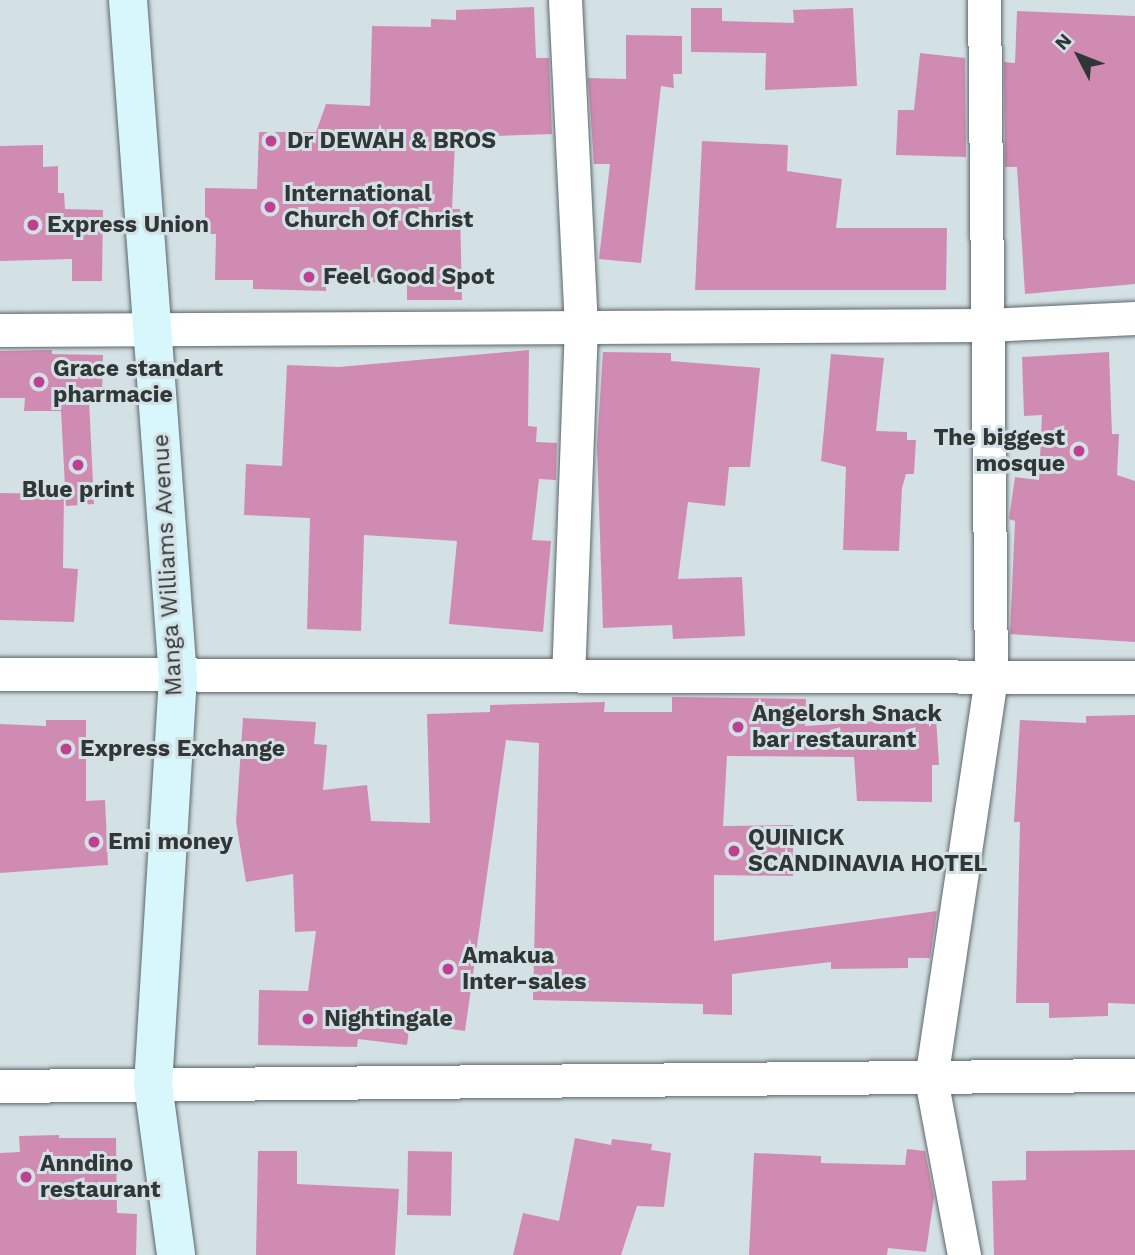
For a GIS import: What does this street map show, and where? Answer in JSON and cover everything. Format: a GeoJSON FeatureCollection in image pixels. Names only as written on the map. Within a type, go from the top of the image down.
{"type":"FeatureCollection","features":[{"type":"Feature","properties":{"kind":"main road","name":"Manga Williams Avenue"},"geometry":{"type":"LineString","coordinates":[[128,0],[178,677],[153,1084],[176,1255]]}},
{"type":"Feature","properties":{"kind":"street"},"geometry":{"type":"LineString","coordinates":[[565,0],[581,325],[568,673]]}},
{"type":"Feature","properties":{"kind":"street"},"geometry":{"type":"LineString","coordinates":[[964,1255],[931,1079],[991,676],[984,0]]}},
{"type":"Feature","properties":{"kind":"street"},"geometry":{"type":"LineString","coordinates":[[0,330],[987,325],[1135,318]]}},
{"type":"Feature","properties":{"kind":"street"},"geometry":{"type":"LineString","coordinates":[[0,674],[178,677],[568,673],[1135,677]]}},
{"type":"Feature","properties":{"kind":"street"},"geometry":{"type":"LineString","coordinates":[[0,1086],[1135,1075]]}},
{"type":"Feature","properties":{"kind":"building"},"geometry":{"type":"Polygon","coordinates":[[[534,7],[536,58],[549,58],[552,134],[461,137],[462,143],[455,143],[452,209],[460,209],[462,300],[407,300],[407,283],[326,281],[326,291],[253,289],[253,280],[215,280],[216,234],[205,234],[205,188],[257,189],[259,132],[316,132],[326,104],[370,106],[372,26],[431,27],[431,19],[456,20],[456,10],[534,7]]]}},
{"type":"Feature","properties":{"kind":"building"},"geometry":{"type":"Polygon","coordinates":[[[691,8],[722,8],[722,21],[794,23],[793,10],[853,8],[857,86],[765,90],[766,53],[691,52],[691,8]]]}},
{"type":"Feature","properties":{"kind":"building"},"geometry":{"type":"Polygon","coordinates":[[[1017,11],[1135,16],[1135,284],[1025,294],[1017,167],[1005,167],[1004,62],[1015,63],[1017,11]]]}},
{"type":"Feature","properties":{"kind":"building"},"geometry":{"type":"Polygon","coordinates":[[[626,35],[682,36],[682,74],[673,74],[674,88],[661,86],[641,263],[599,259],[610,164],[594,164],[588,78],[626,79],[626,35]]]}},
{"type":"Feature","properties":{"kind":"building"},"geometry":{"type":"Polygon","coordinates":[[[920,53],[965,58],[966,157],[896,155],[898,110],[914,110],[920,53]]]}},
{"type":"Feature","properties":{"kind":"building"},"geometry":{"type":"Polygon","coordinates":[[[702,141],[788,145],[787,171],[842,179],[836,228],[947,228],[946,290],[695,290],[702,141]]]}},
{"type":"Feature","properties":{"kind":"building"},"geometry":{"type":"Polygon","coordinates":[[[43,145],[43,167],[58,166],[58,193],[64,193],[65,209],[103,210],[102,281],[72,281],[72,259],[0,261],[0,146],[43,145]]]}},
{"type":"Feature","properties":{"kind":"building"},"geometry":{"type":"Polygon","coordinates":[[[52,350],[52,354],[103,355],[102,400],[89,400],[94,504],[66,506],[61,411],[24,411],[25,398],[0,398],[0,351],[52,350]]]}},
{"type":"Feature","properties":{"kind":"building"},"geometry":{"type":"Polygon","coordinates":[[[529,350],[528,426],[537,427],[536,442],[557,443],[556,480],[539,479],[532,540],[551,541],[543,632],[449,624],[457,541],[364,535],[361,631],[307,629],[310,518],[244,515],[246,464],[282,466],[287,365],[339,367],[529,350]]]}},
{"type":"Feature","properties":{"kind":"building"},"geometry":{"type":"Polygon","coordinates":[[[603,352],[671,353],[671,361],[760,368],[750,467],[729,467],[725,506],[688,502],[678,579],[742,577],[745,636],[673,639],[672,625],[603,628],[597,445],[603,352]]]}},
{"type":"Feature","properties":{"kind":"building"},"geometry":{"type":"Polygon","coordinates":[[[1109,352],[1112,434],[1119,434],[1117,475],[1135,481],[1135,642],[1010,634],[1015,521],[1009,519],[1015,477],[1039,480],[1042,415],[1024,416],[1022,357],[1109,352]]]}},
{"type":"Feature","properties":{"kind":"building"},"geometry":{"type":"Polygon","coordinates":[[[831,354],[884,358],[876,431],[907,432],[907,440],[916,440],[914,474],[906,474],[902,488],[899,551],[843,550],[846,467],[821,461],[831,354]]]}},
{"type":"Feature","properties":{"kind":"building"},"geometry":{"type":"Polygon","coordinates":[[[0,493],[64,494],[63,568],[78,569],[74,622],[0,620],[0,493]]]}},
{"type":"Feature","properties":{"kind":"building"},"geometry":{"type":"Polygon","coordinates":[[[672,697],[806,699],[805,726],[936,717],[939,765],[932,765],[932,802],[857,801],[854,757],[727,756],[723,826],[793,825],[793,876],[714,875],[714,941],[937,911],[930,958],[908,958],[908,968],[831,969],[831,962],[732,974],[732,1015],[703,1014],[703,1004],[533,1000],[539,743],[506,740],[465,1031],[410,1023],[407,1045],[358,1039],[357,1047],[258,1045],[259,990],[308,991],[316,931],[295,932],[293,874],[246,882],[236,822],[243,718],[316,722],[314,744],[327,745],[323,790],[367,785],[371,821],[430,823],[427,714],[490,712],[490,705],[605,702],[604,712],[672,712],[672,697]]]}},
{"type":"Feature","properties":{"kind":"building"},"geometry":{"type":"Polygon","coordinates":[[[1135,715],[1135,1004],[1108,1003],[1108,1016],[1049,1018],[1049,1003],[1016,1003],[1020,822],[1014,822],[1020,720],[1086,723],[1086,716],[1135,715]]]}},
{"type":"Feature","properties":{"kind":"building"},"geometry":{"type":"Polygon","coordinates":[[[46,720],[86,720],[86,801],[105,800],[108,865],[0,873],[0,724],[46,726],[46,720]]]}},
{"type":"Feature","properties":{"kind":"building"},"geometry":{"type":"Polygon","coordinates":[[[59,1135],[59,1138],[116,1138],[117,1213],[137,1214],[136,1255],[0,1255],[0,1153],[20,1152],[19,1136],[59,1135]]]}},
{"type":"Feature","properties":{"kind":"building"},"geometry":{"type":"Polygon","coordinates":[[[575,1138],[611,1145],[612,1139],[652,1144],[651,1150],[671,1153],[664,1207],[637,1206],[621,1255],[513,1255],[523,1213],[559,1221],[575,1138]]]}},
{"type":"Feature","properties":{"kind":"building"},"geometry":{"type":"Polygon","coordinates":[[[907,1149],[925,1151],[934,1197],[926,1252],[888,1248],[887,1255],[749,1255],[754,1153],[821,1156],[821,1163],[905,1165],[907,1149]]]}},
{"type":"Feature","properties":{"kind":"building"},"geometry":{"type":"Polygon","coordinates":[[[1135,1150],[1135,1255],[994,1255],[992,1181],[1026,1180],[1026,1151],[1135,1150]]]}},
{"type":"Feature","properties":{"kind":"building"},"geometry":{"type":"Polygon","coordinates":[[[258,1151],[297,1151],[297,1184],[399,1189],[395,1255],[256,1255],[258,1151]]]}},
{"type":"Feature","properties":{"kind":"building"},"geometry":{"type":"Polygon","coordinates":[[[408,1151],[452,1152],[451,1216],[407,1215],[408,1151]]]}},
{"type":"Feature","properties":{"kind":"place","name":"Dr DEWAH & BROS"},"geometry":{"type":"Point","coordinates":[271,141]}},
{"type":"Feature","properties":{"kind":"place","name":"International Church Of Christ"},"geometry":{"type":"Point","coordinates":[270,207]}},
{"type":"Feature","properties":{"kind":"place","name":"Express Union"},"geometry":{"type":"Point","coordinates":[33,225]}},
{"type":"Feature","properties":{"kind":"place","name":"Feel Good Spot"},"geometry":{"type":"Point","coordinates":[309,277]}},
{"type":"Feature","properties":{"kind":"place","name":"Grace standart pharmacie"},"geometry":{"type":"Point","coordinates":[39,382]}},
{"type":"Feature","properties":{"kind":"place","name":"The biggest mosque"},"geometry":{"type":"Point","coordinates":[1079,451]}},
{"type":"Feature","properties":{"kind":"place","name":"Blue print"},"geometry":{"type":"Point","coordinates":[78,465]}},
{"type":"Feature","properties":{"kind":"place","name":"Angelorsh Snack bar restaurant"},"geometry":{"type":"Point","coordinates":[738,727]}},
{"type":"Feature","properties":{"kind":"place","name":"Express Exchange"},"geometry":{"type":"Point","coordinates":[66,749]}},
{"type":"Feature","properties":{"kind":"place","name":"Emi money"},"geometry":{"type":"Point","coordinates":[94,842]}},
{"type":"Feature","properties":{"kind":"place","name":"QUINICK SCANDINAVIA HOTEL"},"geometry":{"type":"Point","coordinates":[734,851]}},
{"type":"Feature","properties":{"kind":"place","name":"Amakua Inter-sales"},"geometry":{"type":"Point","coordinates":[448,969]}},
{"type":"Feature","properties":{"kind":"place","name":"Nightingale"},"geometry":{"type":"Point","coordinates":[308,1019]}},
{"type":"Feature","properties":{"kind":"place","name":"Anndino restaurant"},"geometry":{"type":"Point","coordinates":[26,1177]}}]}
